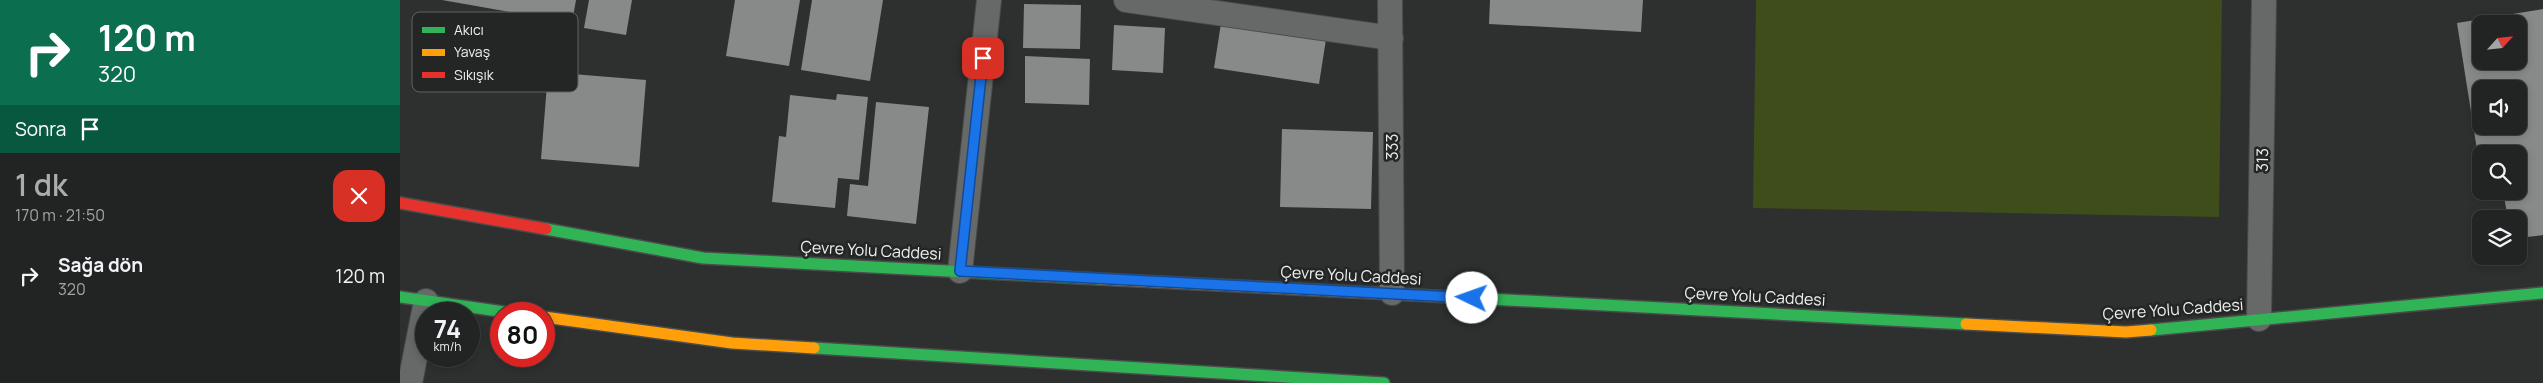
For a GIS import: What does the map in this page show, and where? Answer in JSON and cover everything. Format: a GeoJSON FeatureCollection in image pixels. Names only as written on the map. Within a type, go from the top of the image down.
{"type":"FeatureCollection","features":[{"type":"Feature","properties":{"kind":"highway","name":"Çevre Yolu Caddesi"},"geometry":{"type":"LineString","coordinates":[[400,203],[702,258],[2126,332],[2543,293]]}},
{"type":"Feature","properties":{"kind":"highway"},"geometry":{"type":"LineString","coordinates":[[400,297],[490,310]]}},
{"type":"Feature","properties":{"kind":"highway"},"geometry":{"type":"LineString","coordinates":[[555,319],[732,343],[1384,383]]}},
{"type":"Feature","properties":{"kind":"street"},"geometry":{"type":"LineString","coordinates":[[960,271],[989,0]]}},
{"type":"Feature","properties":{"kind":"street"},"geometry":{"type":"LineString","coordinates":[[1126,0],[1391,38]]}},
{"type":"Feature","properties":{"kind":"street","name":"333"},"geometry":{"type":"LineString","coordinates":[[1390,0],[1392,294]]}},
{"type":"Feature","properties":{"kind":"street","name":"313"},"geometry":{"type":"LineString","coordinates":[[2260,320],[2264,0]]}},
{"type":"Feature","properties":{"kind":"street"},"geometry":{"type":"LineString","coordinates":[[410,383],[426,301]]}},
{"type":"Feature","properties":{"kind":"green space"},"geometry":{"type":"Polygon","coordinates":[[[1756,0],[2222,0],[2219,217],[1753,208],[1756,0]]]}},
{"type":"Feature","properties":{"kind":"building"},"geometry":{"type":"Polygon","coordinates":[[[442,0],[576,0],[574,12],[510,12],[442,0]]]}},
{"type":"Feature","properties":{"kind":"building"},"geometry":{"type":"Polygon","coordinates":[[[589,0],[632,0],[626,35],[584,28],[589,0]]]}},
{"type":"Feature","properties":{"kind":"building"},"geometry":{"type":"Polygon","coordinates":[[[735,0],[800,0],[789,66],[726,56],[735,0]]]}},
{"type":"Feature","properties":{"kind":"building"},"geometry":{"type":"Polygon","coordinates":[[[812,0],[883,0],[870,81],[801,70],[812,0]]]}},
{"type":"Feature","properties":{"kind":"building"},"geometry":{"type":"Polygon","coordinates":[[[1490,0],[1643,0],[1641,32],[1489,24],[1490,0]]]}},
{"type":"Feature","properties":{"kind":"building"},"geometry":{"type":"Polygon","coordinates":[[[1024,4],[1081,5],[1080,49],[1023,48],[1024,4]]]}},
{"type":"Feature","properties":{"kind":"building"},"geometry":{"type":"Polygon","coordinates":[[[2543,9],[2543,235],[2527,237],[2527,210],[2506,210],[2505,200],[2527,200],[2527,145],[2476,145],[2475,135],[2527,135],[2527,80],[2472,80],[2472,118],[2457,23],[2472,21],[2472,70],[2528,70],[2528,15],[2506,15],[2543,9]]]}},
{"type":"Feature","properties":{"kind":"building"},"geometry":{"type":"Polygon","coordinates":[[[1222,17],[1327,33],[1319,84],[1214,68],[1222,17]]]}},
{"type":"Feature","properties":{"kind":"building"},"geometry":{"type":"Polygon","coordinates":[[[1114,25],[1165,28],[1163,73],[1112,70],[1114,25]]]}},
{"type":"Feature","properties":{"kind":"building"},"geometry":{"type":"Polygon","coordinates":[[[1025,56],[1090,59],[1089,105],[1025,103],[1025,56]]]}},
{"type":"Feature","properties":{"kind":"building"},"geometry":{"type":"Polygon","coordinates":[[[578,74],[646,80],[639,167],[541,159],[546,92],[578,92],[578,74]]]}},
{"type":"Feature","properties":{"kind":"building"},"geometry":{"type":"Polygon","coordinates":[[[837,94],[868,97],[859,180],[838,178],[835,208],[772,202],[779,136],[786,137],[790,95],[836,100],[837,94]]]}},
{"type":"Feature","properties":{"kind":"building"},"geometry":{"type":"Polygon","coordinates":[[[876,102],[929,107],[916,224],[847,216],[850,184],[868,186],[876,102]]]}},
{"type":"Feature","properties":{"kind":"building"},"geometry":{"type":"Polygon","coordinates":[[[1282,129],[1373,132],[1371,209],[1280,207],[1282,129]]]}},
{"type":"Feature","properties":{"kind":"traffic: fast"},"geometry":{"type":"LineString","coordinates":[[546,229],[703,258],[1099,279]]}},
{"type":"Feature","properties":{"kind":"traffic: fast"},"geometry":{"type":"LineString","coordinates":[[2151,330],[2543,293]]}},
{"type":"Feature","properties":{"kind":"traffic: fast"},"geometry":{"type":"LineString","coordinates":[[1413,295],[1966,324]]}},
{"type":"Feature","properties":{"kind":"traffic: fast"},"geometry":{"type":"LineString","coordinates":[[400,297],[490,310]]}},
{"type":"Feature","properties":{"kind":"traffic: fast"},"geometry":{"type":"LineString","coordinates":[[814,348],[1384,383]]}},
{"type":"Feature","properties":{"kind":"traffic: slow"},"geometry":{"type":"LineString","coordinates":[[1099,279],[1413,295]]}},
{"type":"Feature","properties":{"kind":"traffic: slow"},"geometry":{"type":"LineString","coordinates":[[555,319],[732,343],[814,348]]}},
{"type":"Feature","properties":{"kind":"traffic: slow"},"geometry":{"type":"LineString","coordinates":[[1966,324],[2126,332],[2151,330]]}},
{"type":"Feature","properties":{"kind":"traffic: jam"},"geometry":{"type":"LineString","coordinates":[[400,203],[546,229]]}},
{"type":"Feature","properties":{"kind":"route"},"geometry":{"type":"LineString","coordinates":[[983,58],[960,271],[1472,298]]}}]}
